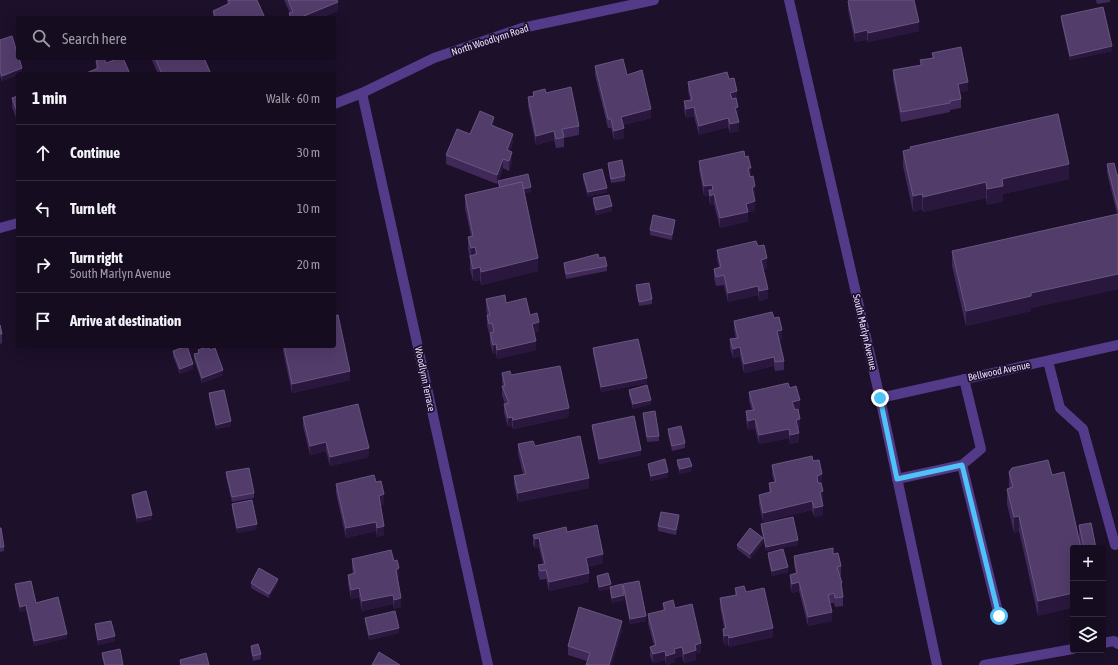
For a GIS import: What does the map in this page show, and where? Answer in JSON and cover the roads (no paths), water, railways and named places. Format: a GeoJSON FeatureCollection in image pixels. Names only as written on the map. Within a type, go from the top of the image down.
{"type":"FeatureCollection","features":[{"type":"Feature","properties":{"kind":"street","name":"North Woodlynn Road"},"geometry":{"type":"LineString","coordinates":[[336,103],[362,93],[434,58],[522,28],[654,0]]}},
{"type":"Feature","properties":{"kind":"street","name":"South Marlyn Avenue"},"geometry":{"type":"LineString","coordinates":[[789,0],[880,398],[937,665]]}},
{"type":"Feature","properties":{"kind":"street","name":"Woodlynn Terrace"},"geometry":{"type":"LineString","coordinates":[[362,93],[488,665]]}},
{"type":"Feature","properties":{"kind":"street"},"geometry":{"type":"LineString","coordinates":[[0,228],[16,224]]}},
{"type":"Feature","properties":{"kind":"street","name":"Bellwood Avenue"},"geometry":{"type":"LineString","coordinates":[[880,398],[1118,345]]}},
{"type":"Feature","properties":{"kind":"street"},"geometry":{"type":"LineString","coordinates":[[1048,361],[1060,408],[1083,430],[1115,545]]}},
{"type":"Feature","properties":{"kind":"street"},"geometry":{"type":"LineString","coordinates":[[897,479],[962,465],[981,449],[964,379]]}},
{"type":"Feature","properties":{"kind":"street"},"geometry":{"type":"LineString","coordinates":[[962,465],[999,616]]}},
{"type":"Feature","properties":{"kind":"street"},"geometry":{"type":"LineString","coordinates":[[1106,642],[1114,641],[1118,644]]}},
{"type":"Feature","properties":{"kind":"street"},"geometry":{"type":"LineString","coordinates":[[984,665],[1070,650]]}}]}
